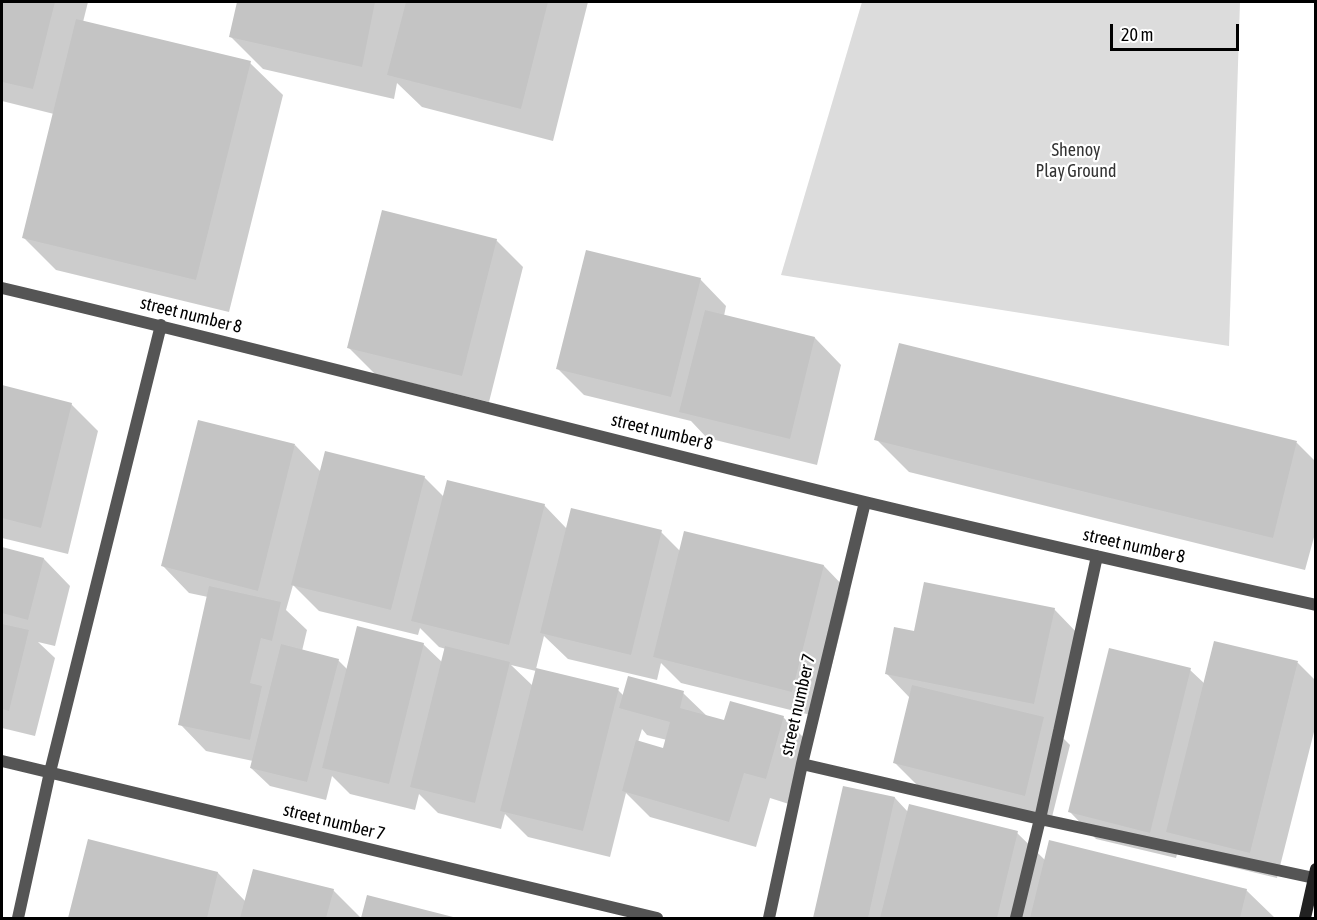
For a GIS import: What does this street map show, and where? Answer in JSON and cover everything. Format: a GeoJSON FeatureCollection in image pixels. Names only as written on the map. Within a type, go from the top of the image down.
{"type":"FeatureCollection","features":[{"type":"Feature","properties":{"kind":"main road"},"geometry":{"type":"LineString","coordinates":[[1305,918],[1315,874]]}},
{"type":"Feature","properties":{"kind":"street","name":"street number 8"},"geometry":{"type":"LineString","coordinates":[[2,288],[865,502],[1316,605]]}},
{"type":"Feature","properties":{"kind":"street"},"geometry":{"type":"LineString","coordinates":[[18,918],[50,772],[161,326]]}},
{"type":"Feature","properties":{"kind":"street","name":"street number 7"},"geometry":{"type":"LineString","coordinates":[[769,918],[802,764],[865,502]]}},
{"type":"Feature","properties":{"kind":"street"},"geometry":{"type":"LineString","coordinates":[[1016,918],[1040,819],[1097,556]]}},
{"type":"Feature","properties":{"kind":"street","name":"street number 7"},"geometry":{"type":"LineString","coordinates":[[2,761],[657,918]]}},
{"type":"Feature","properties":{"kind":"street"},"geometry":{"type":"LineString","coordinates":[[802,764],[1040,819],[1315,874]]}},
{"type":"Feature","properties":{"kind":"green space","name":"Shenoy Play Ground"},"geometry":{"type":"Polygon","coordinates":[[[862,2],[1240,2],[1229,346],[781,275],[862,2]]]}},
{"type":"Feature","properties":{"kind":"building"},"geometry":{"type":"Polygon","coordinates":[[[2,2],[55,2],[33,89],[2,82],[2,2]]]}},
{"type":"Feature","properties":{"kind":"building"},"geometry":{"type":"Polygon","coordinates":[[[237,2],[375,2],[362,67],[229,37],[237,2]]]}},
{"type":"Feature","properties":{"kind":"building"},"geometry":{"type":"Polygon","coordinates":[[[406,2],[548,2],[521,109],[387,75],[406,2]]]}},
{"type":"Feature","properties":{"kind":"building"},"geometry":{"type":"Polygon","coordinates":[[[76,19],[251,61],[196,280],[22,238],[76,19]]]}},
{"type":"Feature","properties":{"kind":"building"},"geometry":{"type":"Polygon","coordinates":[[[382,210],[497,239],[462,376],[347,348],[382,210]]]}},
{"type":"Feature","properties":{"kind":"building"},"geometry":{"type":"Polygon","coordinates":[[[586,250],[701,278],[671,397],[556,369],[586,250]]]}},
{"type":"Feature","properties":{"kind":"building"},"geometry":{"type":"Polygon","coordinates":[[[705,310],[815,337],[790,439],[679,412],[705,310]]]}},
{"type":"Feature","properties":{"kind":"building"},"geometry":{"type":"Polygon","coordinates":[[[899,343],[1297,441],[1273,538],[874,440],[899,343]]]}},
{"type":"Feature","properties":{"kind":"building"},"geometry":{"type":"Polygon","coordinates":[[[2,385],[72,403],[41,528],[2,518],[2,385]]]}},
{"type":"Feature","properties":{"kind":"building"},"geometry":{"type":"Polygon","coordinates":[[[198,420],[295,444],[258,591],[161,566],[198,420]]]}},
{"type":"Feature","properties":{"kind":"building"},"geometry":{"type":"Polygon","coordinates":[[[325,451],[425,476],[391,610],[291,585],[325,451]]]}},
{"type":"Feature","properties":{"kind":"building"},"geometry":{"type":"Polygon","coordinates":[[[447,480],[545,504],[509,645],[411,621],[447,480]]]}},
{"type":"Feature","properties":{"kind":"building"},"geometry":{"type":"Polygon","coordinates":[[[571,508],[662,530],[631,655],[540,633],[571,508]]]}},
{"type":"Feature","properties":{"kind":"building"},"geometry":{"type":"Polygon","coordinates":[[[684,531],[824,565],[792,692],[653,657],[684,531]]]}},
{"type":"Feature","properties":{"kind":"building"},"geometry":{"type":"Polygon","coordinates":[[[2,547],[44,558],[28,620],[2,613],[2,547]]]}},
{"type":"Feature","properties":{"kind":"building"},"geometry":{"type":"Polygon","coordinates":[[[924,582],[1055,608],[1034,704],[885,674],[894,627],[914,631],[924,582]]]}},
{"type":"Feature","properties":{"kind":"building"},"geometry":{"type":"Polygon","coordinates":[[[209,586],[281,602],[272,641],[261,638],[250,683],[262,686],[250,740],[178,725],[209,586]]]}},
{"type":"Feature","properties":{"kind":"building"},"geometry":{"type":"Polygon","coordinates":[[[2,624],[29,630],[9,711],[2,709],[2,624]]]}},
{"type":"Feature","properties":{"kind":"building"},"geometry":{"type":"Polygon","coordinates":[[[357,626],[424,643],[389,784],[322,768],[357,626]]]}},
{"type":"Feature","properties":{"kind":"building"},"geometry":{"type":"Polygon","coordinates":[[[1214,641],[1298,661],[1250,853],[1166,832],[1214,641]]]}},
{"type":"Feature","properties":{"kind":"building"},"geometry":{"type":"Polygon","coordinates":[[[281,644],[339,659],[307,782],[250,768],[281,644]]]}},
{"type":"Feature","properties":{"kind":"building"},"geometry":{"type":"Polygon","coordinates":[[[445,646],[510,662],[475,803],[410,787],[445,646]]]}},
{"type":"Feature","properties":{"kind":"building"},"geometry":{"type":"Polygon","coordinates":[[[1109,648],[1191,668],[1150,833],[1068,812],[1109,648]]]}},
{"type":"Feature","properties":{"kind":"building"},"geometry":{"type":"Polygon","coordinates":[[[536,668],[619,688],[583,831],[500,811],[536,668]]]}},
{"type":"Feature","properties":{"kind":"building"},"geometry":{"type":"Polygon","coordinates":[[[628,676],[684,691],[680,708],[724,720],[730,701],[784,716],[766,779],[744,773],[729,822],[622,791],[636,740],[663,748],[670,722],[619,708],[628,676]]]}},
{"type":"Feature","properties":{"kind":"building"},"geometry":{"type":"Polygon","coordinates":[[[912,685],[1044,717],[1025,796],[893,763],[912,685]]]}},
{"type":"Feature","properties":{"kind":"building"},"geometry":{"type":"Polygon","coordinates":[[[843,786],[895,797],[868,918],[813,918],[843,786]]]}},
{"type":"Feature","properties":{"kind":"building"},"geometry":{"type":"Polygon","coordinates":[[[909,804],[1018,831],[997,918],[880,918],[909,804]]]}},
{"type":"Feature","properties":{"kind":"building"},"geometry":{"type":"Polygon","coordinates":[[[88,839],[218,872],[207,918],[68,918],[88,839]]]}},
{"type":"Feature","properties":{"kind":"building"},"geometry":{"type":"Polygon","coordinates":[[[1049,840],[1247,889],[1240,918],[1030,918],[1049,840]]]}},
{"type":"Feature","properties":{"kind":"building"},"geometry":{"type":"Polygon","coordinates":[[[253,869],[334,889],[326,918],[240,918],[253,869]]]}},
{"type":"Feature","properties":{"kind":"building"},"geometry":{"type":"Polygon","coordinates":[[[367,895],[457,918],[361,918],[367,895]]]}}]}
